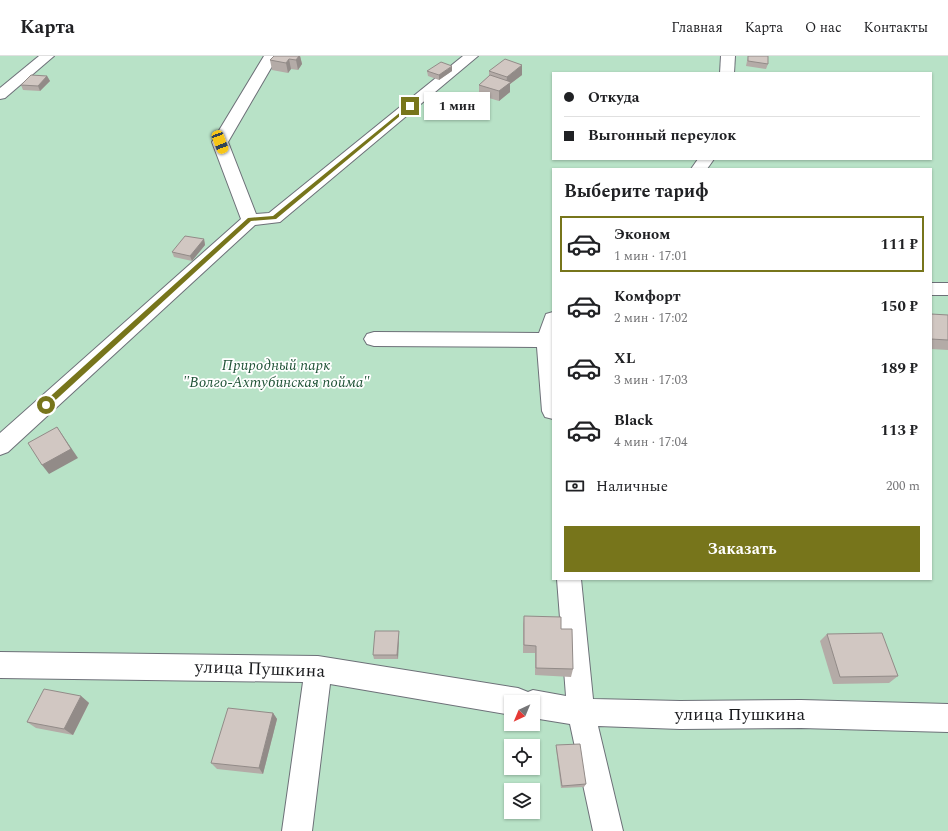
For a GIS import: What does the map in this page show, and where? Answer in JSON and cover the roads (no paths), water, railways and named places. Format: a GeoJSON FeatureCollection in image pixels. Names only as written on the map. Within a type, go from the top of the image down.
{"type":"FeatureCollection","features":[{"type":"Feature","properties":{"kind":"street"},"geometry":{"type":"LineString","coordinates":[[0,105],[5,91],[47,56]]}},
{"type":"Feature","properties":{"kind":"street"},"geometry":{"type":"LineString","coordinates":[[250,220],[220,142],[271,56]]}},
{"type":"Feature","properties":{"kind":"street"},"geometry":{"type":"LineString","coordinates":[[0,446],[250,220],[274,218],[471,56]]}},
{"type":"Feature","properties":{"kind":"street"},"geometry":{"type":"LineString","coordinates":[[727,72],[728,56]]}},
{"type":"Feature","properties":{"kind":"street"},"geometry":{"type":"LineString","coordinates":[[932,289],[948,290]]}},
{"type":"Feature","properties":{"kind":"street"},"geometry":{"type":"LineString","coordinates":[[552,322],[546,340],[552,401]]}},
{"type":"Feature","properties":{"kind":"street"},"geometry":{"type":"LineString","coordinates":[[374,339],[546,340]]}},
{"type":"Feature","properties":{"kind":"street"},"geometry":{"type":"LineString","coordinates":[[568,580],[581,712],[608,831]]}},
{"type":"Feature","properties":{"kind":"street","name":"улица Пушкина"},"geometry":{"type":"LineString","coordinates":[[0,665],[318,669],[504,700]]}},
{"type":"Feature","properties":{"kind":"street"},"geometry":{"type":"LineString","coordinates":[[297,831],[318,669]]}},
{"type":"Feature","properties":{"kind":"street","name":"улица Пушкина"},"geometry":{"type":"LineString","coordinates":[[540,705],[581,712],[801,714],[948,718]]}},
{"type":"Feature","properties":{"kind":"park label","name":"Природный парк \"Волго-Ахтубинская пойма\""},"geometry":{"type":"Point","coordinates":[276,374]}}]}
